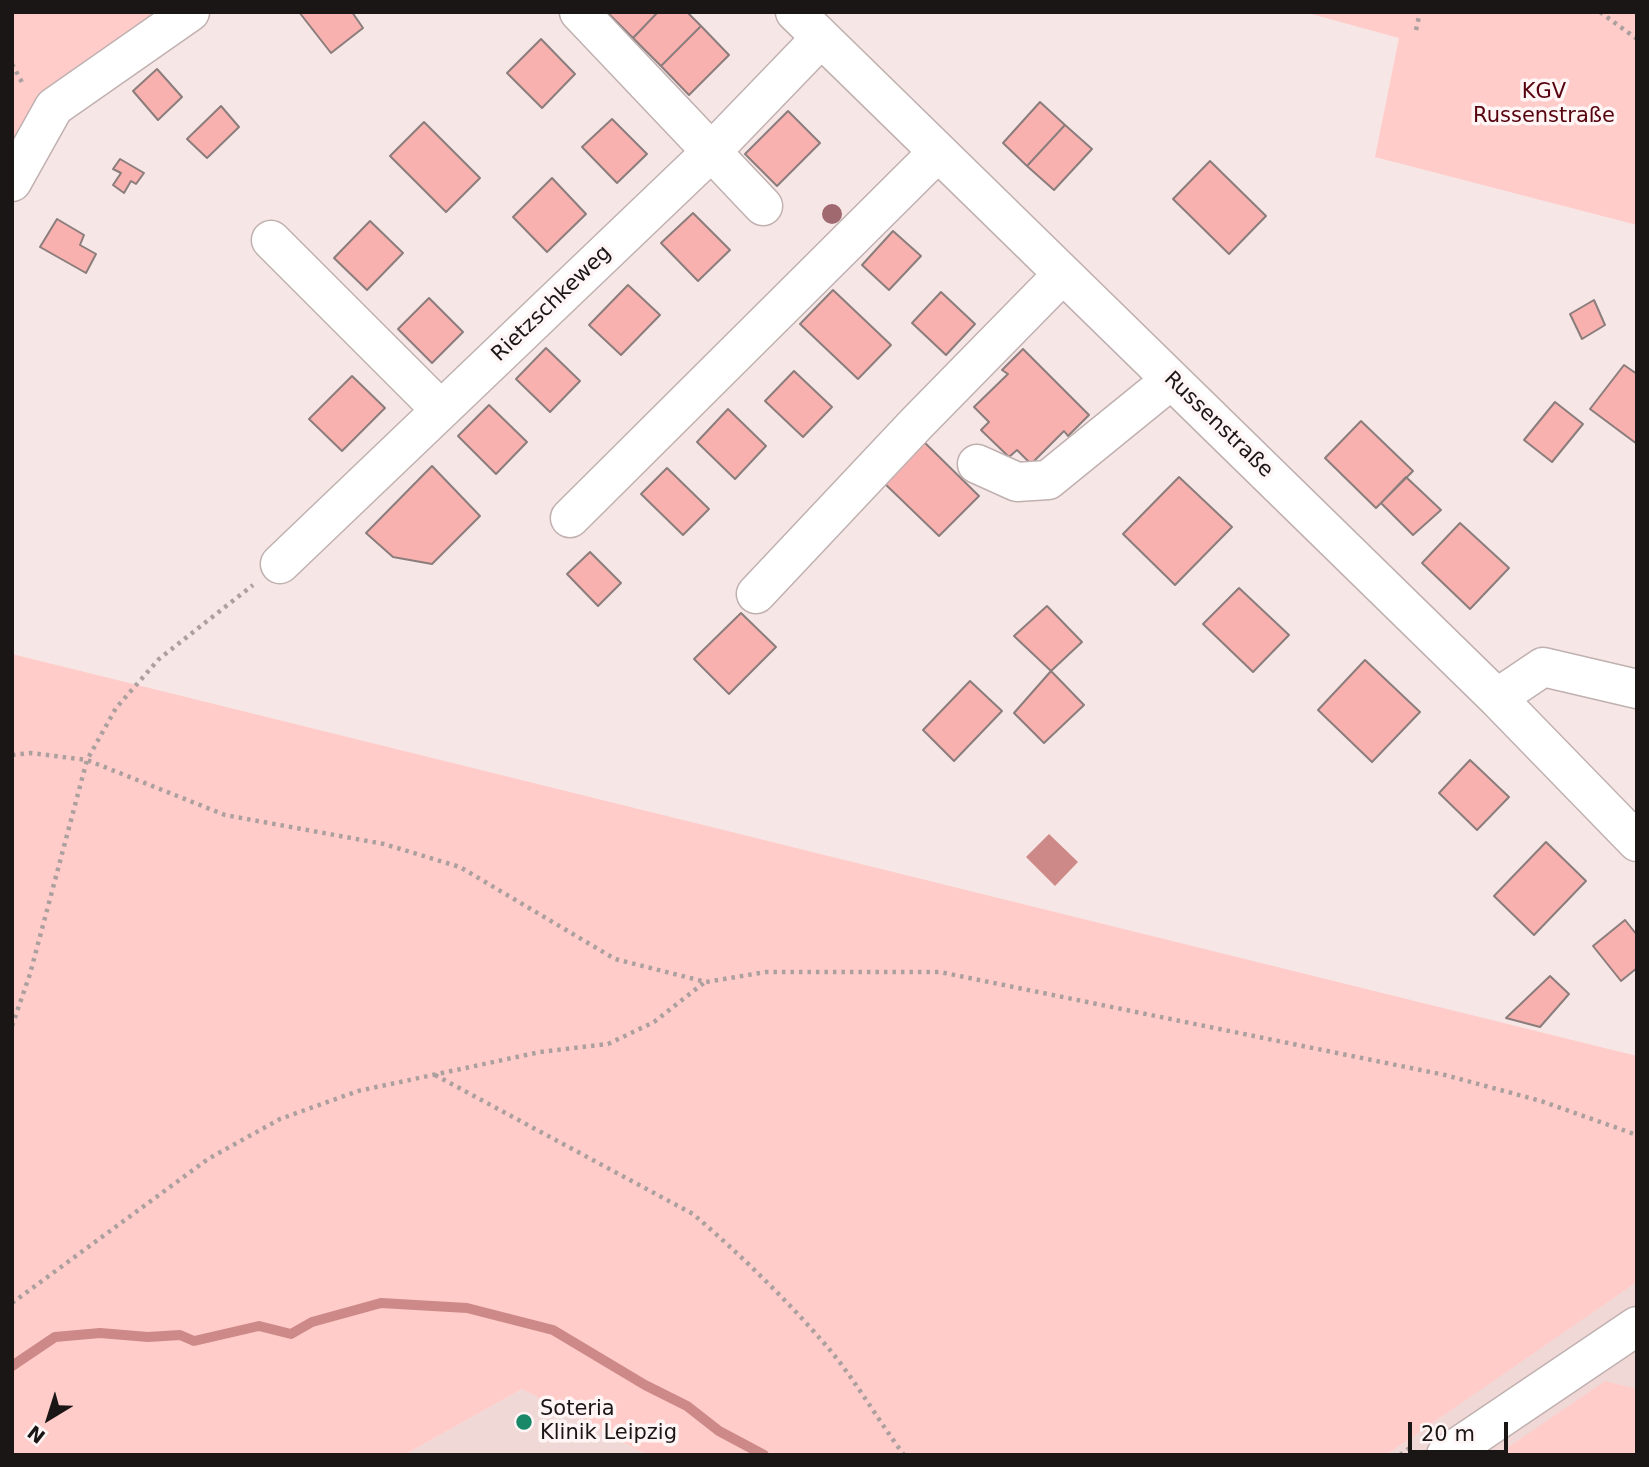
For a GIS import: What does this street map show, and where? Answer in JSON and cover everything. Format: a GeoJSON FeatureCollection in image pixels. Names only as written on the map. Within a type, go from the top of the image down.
{"type":"FeatureCollection","features":[{"type":"Feature","properties":{"kind":"street"},"geometry":{"type":"LineString","coordinates":[[12,183],[54,107],[190,12]]}},
{"type":"Feature","properties":{"kind":"street"},"geometry":{"type":"LineString","coordinates":[[579,12],[763,206]]}},
{"type":"Feature","properties":{"kind":"street","name":"Rietzschkeweg"},"geometry":{"type":"LineString","coordinates":[[280,564],[712,151],[808,26]]}},
{"type":"Feature","properties":{"kind":"street","name":"Russenstraße"},"geometry":{"type":"LineString","coordinates":[[808,26],[1497,698],[1637,842]]}},
{"type":"Feature","properties":{"kind":"street"},"geometry":{"type":"LineString","coordinates":[[570,518],[938,152]]}},
{"type":"Feature","properties":{"kind":"street"},"geometry":{"type":"LineString","coordinates":[[271,240],[441,410]]}},
{"type":"Feature","properties":{"kind":"street"},"geometry":{"type":"LineString","coordinates":[[756,594],[916,424],[1063,274]]}},
{"type":"Feature","properties":{"kind":"street"},"geometry":{"type":"LineString","coordinates":[[977,464],[1017,482],[1048,480],[1171,380]]}},
{"type":"Feature","properties":{"kind":"street"},"geometry":{"type":"LineString","coordinates":[[1497,698],[1543,667],[1637,689]]}},
{"type":"Feature","properties":{"kind":"street"},"geometry":{"type":"LineString","coordinates":[[1446,1455],[1637,1326]]}},
{"type":"Feature","properties":{"kind":"path"},"geometry":{"type":"LineString","coordinates":[[1416,30],[1420,12]]}},
{"type":"Feature","properties":{"kind":"path"},"geometry":{"type":"LineString","coordinates":[[1600,12],[1637,38]]}},
{"type":"Feature","properties":{"kind":"path"},"geometry":{"type":"LineString","coordinates":[[12,1026],[30,974],[87,760],[116,708],[159,659],[280,564]]}},
{"type":"Feature","properties":{"kind":"path"},"geometry":{"type":"LineString","coordinates":[[12,754],[31,753],[87,760],[225,815],[384,844],[460,867],[615,959],[706,982],[765,972],[940,972],[1445,1075],[1541,1101],[1637,1135]]}},
{"type":"Feature","properties":{"kind":"path"},"geometry":{"type":"LineString","coordinates":[[12,1303],[208,1159],[279,1119],[358,1091],[540,1052],[608,1044],[654,1022],[706,982]]}},
{"type":"Feature","properties":{"kind":"path"},"geometry":{"type":"LineString","coordinates":[[435,1074],[693,1214],[726,1242],[829,1349],[869,1401],[904,1455]]}},
{"type":"Feature","properties":{"kind":"shaded area"},"geometry":{"type":"Polygon","coordinates":[[[1049,834],[1078,862],[1055,886],[1026,857],[1049,834]]]}},
{"type":"Feature","properties":{"kind":"shaded area"},"geometry":{"type":"Polygon","coordinates":[[[1637,1282],[1637,1455],[1386,1455],[1514,1366],[1637,1282]]]}},
{"type":"Feature","properties":{"kind":"shaded area","name":"Soteria Klinik Leipzig"},"geometry":{"type":"Polygon","coordinates":[[[522,1389],[647,1455],[404,1455],[522,1389]]]}},
{"type":"Feature","properties":{"kind":"green space"},"geometry":{"type":"Polygon","coordinates":[[[12,12],[186,12],[54,107],[12,184],[12,12]]]}},
{"type":"Feature","properties":{"kind":"green space","name":"KGV Russenstraße"},"geometry":{"type":"Polygon","coordinates":[[[1304,12],[1637,12],[1637,225],[1375,157],[1399,38],[1304,12]]]}},
{"type":"Feature","properties":{"kind":"green space"},"geometry":{"type":"Polygon","coordinates":[[[12,654],[1637,1056],[1637,1282],[1386,1455],[647,1455],[522,1389],[404,1455],[12,1455],[12,654]]]}},
{"type":"Feature","properties":{"kind":"green space"},"geometry":{"type":"Polygon","coordinates":[[[1605,1381],[1637,1389],[1637,1455],[1497,1455],[1605,1381]]]}},
{"type":"Feature","properties":{"kind":"building"},"geometry":{"type":"Polygon","coordinates":[[[299,12],[352,12],[363,28],[331,53],[299,12]]]}},
{"type":"Feature","properties":{"kind":"building"},"geometry":{"type":"Polygon","coordinates":[[[607,12],[658,12],[633,38],[607,12]]]}},
{"type":"Feature","properties":{"kind":"building"},"geometry":{"type":"Polygon","coordinates":[[[658,12],[687,12],[701,26],[661,66],[633,38],[658,12]]]}},
{"type":"Feature","properties":{"kind":"building"},"geometry":{"type":"Polygon","coordinates":[[[701,26],[729,55],[689,95],[661,66],[701,26]]]}},
{"type":"Feature","properties":{"kind":"building"},"geometry":{"type":"Polygon","coordinates":[[[541,39],[575,74],[542,108],[507,73],[541,39]]]}},
{"type":"Feature","properties":{"kind":"building"},"geometry":{"type":"Polygon","coordinates":[[[157,69],[182,97],[158,120],[133,91],[157,69]]]}},
{"type":"Feature","properties":{"kind":"building"},"geometry":{"type":"Polygon","coordinates":[[[1040,102],[1065,125],[1027,166],[1003,143],[1040,102]]]}},
{"type":"Feature","properties":{"kind":"building"},"geometry":{"type":"Polygon","coordinates":[[[221,106],[239,127],[207,158],[187,139],[221,106]]]}},
{"type":"Feature","properties":{"kind":"building"},"geometry":{"type":"Polygon","coordinates":[[[788,111],[820,143],[777,186],[745,154],[788,111]]]}},
{"type":"Feature","properties":{"kind":"building"},"geometry":{"type":"Polygon","coordinates":[[[612,119],[647,154],[617,183],[582,147],[612,119]]]}},
{"type":"Feature","properties":{"kind":"building"},"geometry":{"type":"Polygon","coordinates":[[[424,122],[480,178],[446,212],[390,156],[424,122]]]}},
{"type":"Feature","properties":{"kind":"building"},"geometry":{"type":"Polygon","coordinates":[[[1065,125],[1092,149],[1054,190],[1027,166],[1065,125]]]}},
{"type":"Feature","properties":{"kind":"building"},"geometry":{"type":"Polygon","coordinates":[[[120,159],[144,173],[136,184],[131,181],[124,193],[113,185],[121,173],[113,169],[120,159]]]}},
{"type":"Feature","properties":{"kind":"building"},"geometry":{"type":"Polygon","coordinates":[[[1210,161],[1266,216],[1229,254],[1173,199],[1210,161]]]}},
{"type":"Feature","properties":{"kind":"building"},"geometry":{"type":"Polygon","coordinates":[[[552,178],[586,214],[547,252],[513,217],[552,178]]]}},
{"type":"Feature","properties":{"kind":"building"},"geometry":{"type":"Polygon","coordinates":[[[693,213],[730,250],[698,281],[661,243],[693,213]]]}},
{"type":"Feature","properties":{"kind":"building"},"geometry":{"type":"Polygon","coordinates":[[[57,219],[84,235],[80,245],[96,254],[86,273],[40,247],[57,219]]]}},
{"type":"Feature","properties":{"kind":"building"},"geometry":{"type":"Polygon","coordinates":[[[370,221],[403,253],[367,290],[334,258],[370,221]]]}},
{"type":"Feature","properties":{"kind":"building"},"geometry":{"type":"Polygon","coordinates":[[[893,231],[921,256],[889,290],[862,265],[893,231]]]}},
{"type":"Feature","properties":{"kind":"building"},"geometry":{"type":"Polygon","coordinates":[[[628,285],[660,315],[621,355],[589,325],[628,285]]]}},
{"type":"Feature","properties":{"kind":"building"},"geometry":{"type":"Polygon","coordinates":[[[833,290],[891,345],[858,379],[800,324],[833,290]]]}},
{"type":"Feature","properties":{"kind":"building"},"geometry":{"type":"Polygon","coordinates":[[[941,292],[975,324],[946,355],[912,323],[941,292]]]}},
{"type":"Feature","properties":{"kind":"building"},"geometry":{"type":"Polygon","coordinates":[[[429,298],[463,332],[432,363],[398,329],[429,298]]]}},
{"type":"Feature","properties":{"kind":"building"},"geometry":{"type":"Polygon","coordinates":[[[1594,300],[1605,325],[1582,339],[1570,314],[1594,300]]]}},
{"type":"Feature","properties":{"kind":"building"},"geometry":{"type":"Polygon","coordinates":[[[546,348],[580,381],[550,412],[516,379],[546,348]]]}},
{"type":"Feature","properties":{"kind":"building"},"geometry":{"type":"Polygon","coordinates":[[[1023,349],[1089,415],[1068,436],[1064,431],[1031,464],[1017,450],[1009,457],[981,430],[989,422],[974,407],[1008,374],[1002,370],[1023,349]]]}},
{"type":"Feature","properties":{"kind":"building"},"geometry":{"type":"Polygon","coordinates":[[[1624,365],[1637,374],[1637,444],[1590,409],[1624,365]]]}},
{"type":"Feature","properties":{"kind":"building"},"geometry":{"type":"Polygon","coordinates":[[[794,371],[832,407],[803,437],[765,401],[794,371]]]}},
{"type":"Feature","properties":{"kind":"building"},"geometry":{"type":"Polygon","coordinates":[[[352,376],[385,408],[342,451],[309,419],[352,376]]]}},
{"type":"Feature","properties":{"kind":"building"},"geometry":{"type":"Polygon","coordinates":[[[1555,402],[1583,424],[1552,462],[1524,440],[1555,402]]]}},
{"type":"Feature","properties":{"kind":"building"},"geometry":{"type":"Polygon","coordinates":[[[489,405],[527,442],[496,474],[458,436],[489,405]]]}},
{"type":"Feature","properties":{"kind":"building"},"geometry":{"type":"Polygon","coordinates":[[[728,409],[766,446],[735,479],[697,442],[728,409]]]}},
{"type":"Feature","properties":{"kind":"building"},"geometry":{"type":"Polygon","coordinates":[[[1361,421],[1413,471],[1376,508],[1325,458],[1361,421]]]}},
{"type":"Feature","properties":{"kind":"building"},"geometry":{"type":"Polygon","coordinates":[[[922,440],[979,496],[939,536],[882,481],[922,440]]]}},
{"type":"Feature","properties":{"kind":"building"},"geometry":{"type":"Polygon","coordinates":[[[432,466],[480,516],[432,564],[393,557],[366,533],[432,466]]]}},
{"type":"Feature","properties":{"kind":"building"},"geometry":{"type":"Polygon","coordinates":[[[667,468],[709,509],[683,535],[641,494],[667,468]]]}},
{"type":"Feature","properties":{"kind":"building"},"geometry":{"type":"Polygon","coordinates":[[[1179,477],[1232,527],[1175,585],[1123,534],[1179,477]]]}},
{"type":"Feature","properties":{"kind":"building"},"geometry":{"type":"Polygon","coordinates":[[[1406,477],[1441,510],[1413,535],[1381,503],[1406,477]]]}},
{"type":"Feature","properties":{"kind":"building"},"geometry":{"type":"Polygon","coordinates":[[[1460,523],[1509,568],[1470,609],[1422,563],[1460,523]]]}},
{"type":"Feature","properties":{"kind":"building"},"geometry":{"type":"Polygon","coordinates":[[[590,552],[621,583],[598,606],[567,574],[590,552]]]}},
{"type":"Feature","properties":{"kind":"building"},"geometry":{"type":"Polygon","coordinates":[[[1239,588],[1289,635],[1253,672],[1203,624],[1239,588]]]}},
{"type":"Feature","properties":{"kind":"building"},"geometry":{"type":"Polygon","coordinates":[[[1047,606],[1082,642],[1051,671],[1014,636],[1047,606]]]}},
{"type":"Feature","properties":{"kind":"building"},"geometry":{"type":"Polygon","coordinates":[[[741,613],[776,647],[729,694],[694,659],[741,613]]]}},
{"type":"Feature","properties":{"kind":"building"},"geometry":{"type":"Polygon","coordinates":[[[1365,660],[1420,712],[1372,762],[1318,710],[1365,660]]]}},
{"type":"Feature","properties":{"kind":"building"},"geometry":{"type":"Polygon","coordinates":[[[1051,671],[1084,705],[1044,743],[1014,713],[1051,671]]]}},
{"type":"Feature","properties":{"kind":"building"},"geometry":{"type":"Polygon","coordinates":[[[970,681],[1002,711],[954,761],[923,730],[970,681]]]}},
{"type":"Feature","properties":{"kind":"building"},"geometry":{"type":"Polygon","coordinates":[[[1470,760],[1509,797],[1477,830],[1439,793],[1470,760]]]}},
{"type":"Feature","properties":{"kind":"building"},"geometry":{"type":"Polygon","coordinates":[[[1546,842],[1586,881],[1534,935],[1494,896],[1546,842]]]}},
{"type":"Feature","properties":{"kind":"building"},"geometry":{"type":"Polygon","coordinates":[[[1625,920],[1637,935],[1637,968],[1621,981],[1593,946],[1625,920]]]}},
{"type":"Feature","properties":{"kind":"building"},"geometry":{"type":"Polygon","coordinates":[[[1550,976],[1569,994],[1540,1027],[1506,1018],[1550,976]]]}},
{"type":"Feature","properties":{"kind":"waterway"},"geometry":{"type":"LineString","coordinates":[[12,1366],[55,1337],[100,1333],[148,1337],[180,1335],[194,1341],[259,1326],[291,1334],[312,1322],[381,1303],[467,1308],[553,1330],[645,1385],[687,1406],[719,1431],[764,1455]]}},
{"type":"Feature","properties":{"kind":"place","name":"Soteria Klinik Leipzig"},"geometry":{"type":"Point","coordinates":[524,1422]}}]}
